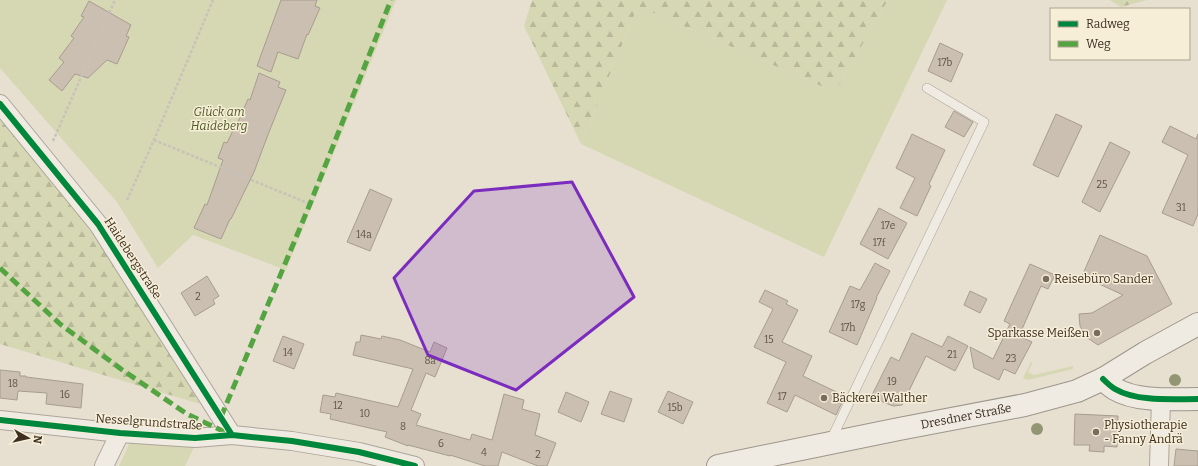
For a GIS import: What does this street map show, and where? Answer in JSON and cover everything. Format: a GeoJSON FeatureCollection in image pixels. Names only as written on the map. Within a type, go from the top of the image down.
{"type":"FeatureCollection","features":[{"type":"Feature","properties":{"kind":"main road","name":"Dresdner Straße"},"geometry":{"type":"LineString","coordinates":[[718,466],[781,459],[829,443],[1032,403],[1077,390],[1103,379],[1145,353],[1198,324]]}},
{"type":"Feature","properties":{"kind":"main road"},"geometry":{"type":"LineString","coordinates":[[1103,379],[1114,389],[1124,394],[1161,400],[1198,399]]}},
{"type":"Feature","properties":{"kind":"street","name":"Haidebergstraße"},"geometry":{"type":"LineString","coordinates":[[0,104],[98,224],[232,435]]}},
{"type":"Feature","properties":{"kind":"street"},"geometry":{"type":"LineString","coordinates":[[1160,466],[1161,400]]}},
{"type":"Feature","properties":{"kind":"street","name":"Nesselgrundstraße"},"geometry":{"type":"LineString","coordinates":[[0,420],[120,433],[195,438],[232,435],[292,441],[359,452],[415,466]]}},
{"type":"Feature","properties":{"kind":"street"},"geometry":{"type":"LineString","coordinates":[[104,466],[120,433]]}},
{"type":"Feature","properties":{"kind":"lane"},"geometry":{"type":"LineString","coordinates":[[829,443],[984,122],[927,88]]}},
{"type":"Feature","properties":{"kind":"path"},"geometry":{"type":"LineString","coordinates":[[45,160],[115,0]]}},
{"type":"Feature","properties":{"kind":"path"},"geometry":{"type":"LineString","coordinates":[[127,200],[213,0]]}},
{"type":"Feature","properties":{"kind":"path"},"geometry":{"type":"LineString","coordinates":[[154,140],[310,204]]}},
{"type":"Feature","properties":{"kind":"highlighted area"},"geometry":{"type":"Polygon","coordinates":[[[572,182],[634,297],[516,390],[428,355],[394,278],[474,191],[572,182]]]}},
{"type":"Feature","properties":{"kind":"green space","name":"Glück am Haideberg"},"geometry":{"type":"Polygon","coordinates":[[[0,0],[396,0],[286,270],[193,235],[158,268],[117,202],[0,68],[0,0]]]}},
{"type":"Feature","properties":{"kind":"green space"},"geometry":{"type":"Polygon","coordinates":[[[532,0],[888,0],[835,92],[638,6],[581,144],[524,26],[532,0]]]}},
{"type":"Feature","properties":{"kind":"green space"},"geometry":{"type":"Polygon","coordinates":[[[888,0],[947,0],[824,257],[581,144],[638,6],[835,92],[888,0]]]}},
{"type":"Feature","properties":{"kind":"green space"},"geometry":{"type":"Polygon","coordinates":[[[1110,0],[1147,0],[1121,7],[1110,0]]]}},
{"type":"Feature","properties":{"kind":"green space"},"geometry":{"type":"Polygon","coordinates":[[[0,113],[98,235],[200,404],[0,344],[0,113]]]}},
{"type":"Feature","properties":{"kind":"green space"},"geometry":{"type":"Polygon","coordinates":[[[1031,362],[1033,362],[1028,372],[1034,375],[1073,366],[1073,369],[1028,380],[1023,378],[1031,362]]]}},
{"type":"Feature","properties":{"kind":"green space"},"geometry":{"type":"Polygon","coordinates":[[[130,442],[194,447],[185,466],[119,466],[130,442]]]}},
{"type":"Feature","properties":{"kind":"building"},"geometry":{"type":"Polygon","coordinates":[[[281,0],[317,0],[315,6],[320,8],[308,35],[307,34],[298,59],[278,52],[271,72],[257,66],[281,0]]]}},
{"type":"Feature","properties":{"kind":"building"},"geometry":{"type":"Polygon","coordinates":[[[89,1],[131,25],[126,36],[129,37],[117,64],[107,60],[88,78],[75,74],[62,91],[49,80],[64,62],[59,58],[74,38],[71,36],[84,17],[81,16],[89,1]]]}},
{"type":"Feature","properties":{"kind":"building"},"geometry":{"type":"Polygon","coordinates":[[[940,43],[963,54],[951,82],[928,71],[940,43]]]}},
{"type":"Feature","properties":{"kind":"building"},"geometry":{"type":"Polygon","coordinates":[[[259,73],[280,82],[278,87],[286,90],[254,172],[221,239],[194,228],[205,204],[207,205],[223,160],[218,158],[224,142],[227,143],[248,99],[250,100],[259,73]]]}},
{"type":"Feature","properties":{"kind":"building"},"geometry":{"type":"Polygon","coordinates":[[[954,111],[973,122],[964,137],[945,127],[954,111]]]}},
{"type":"Feature","properties":{"kind":"building"},"geometry":{"type":"Polygon","coordinates":[[[1056,114],[1082,126],[1058,177],[1033,165],[1056,114]]]}},
{"type":"Feature","properties":{"kind":"building"},"geometry":{"type":"Polygon","coordinates":[[[1170,126],[1196,139],[1198,134],[1198,214],[1193,226],[1162,213],[1188,155],[1162,142],[1170,126]]]}},
{"type":"Feature","properties":{"kind":"building"},"geometry":{"type":"Polygon","coordinates":[[[912,134],[945,150],[929,184],[931,186],[917,216],[900,208],[915,178],[896,168],[912,134]]]}},
{"type":"Feature","properties":{"kind":"building"},"geometry":{"type":"Polygon","coordinates":[[[1110,142],[1130,152],[1100,212],[1082,202],[1110,142]]]}},
{"type":"Feature","properties":{"kind":"building"},"geometry":{"type":"Polygon","coordinates":[[[370,189],[392,199],[370,251],[347,242],[370,189]]]}},
{"type":"Feature","properties":{"kind":"building"},"geometry":{"type":"Polygon","coordinates":[[[879,208],[907,223],[888,259],[860,244],[879,208]]]}},
{"type":"Feature","properties":{"kind":"building"},"geometry":{"type":"Polygon","coordinates":[[[1100,235],[1147,256],[1172,304],[1098,345],[1086,337],[1080,326],[1079,314],[1092,313],[1123,295],[1082,276],[1100,235]]]}},
{"type":"Feature","properties":{"kind":"building"},"geometry":{"type":"Polygon","coordinates":[[[875,263],[890,271],[876,298],[857,345],[829,332],[850,286],[860,290],[875,263]]]}},
{"type":"Feature","properties":{"kind":"building"},"geometry":{"type":"Polygon","coordinates":[[[1030,264],[1055,275],[1048,289],[1041,286],[1019,336],[1032,342],[1015,374],[1004,369],[999,380],[974,368],[970,347],[993,359],[1010,324],[1004,321],[1030,264]]]}},
{"type":"Feature","properties":{"kind":"building"},"geometry":{"type":"Polygon","coordinates":[[[207,276],[219,296],[213,300],[215,304],[195,316],[181,293],[207,276]]]}},
{"type":"Feature","properties":{"kind":"building"},"geometry":{"type":"Polygon","coordinates":[[[765,290],[788,301],[786,304],[798,310],[782,342],[812,356],[803,376],[845,396],[836,415],[795,395],[787,412],[767,403],[786,362],[754,347],[773,309],[759,302],[765,290]]]}},
{"type":"Feature","properties":{"kind":"building"},"geometry":{"type":"Polygon","coordinates":[[[970,291],[987,299],[980,313],[964,305],[970,291]]]}},
{"type":"Feature","properties":{"kind":"building"},"geometry":{"type":"Polygon","coordinates":[[[912,333],[942,347],[948,336],[968,346],[955,371],[926,356],[902,405],[893,406],[871,397],[891,357],[899,361],[912,333]]]}},
{"type":"Feature","properties":{"kind":"building"},"geometry":{"type":"Polygon","coordinates":[[[361,335],[381,339],[382,336],[400,340],[430,352],[434,342],[447,348],[435,377],[426,373],[411,410],[421,414],[416,425],[470,440],[472,434],[492,440],[504,394],[524,400],[522,409],[540,414],[535,435],[556,443],[547,466],[538,466],[502,452],[498,466],[485,466],[450,455],[408,446],[385,437],[387,432],[330,419],[331,414],[320,412],[323,395],[335,397],[336,393],[398,407],[413,369],[353,355],[356,342],[360,342],[361,335]]]}},
{"type":"Feature","properties":{"kind":"building"},"geometry":{"type":"Polygon","coordinates":[[[283,336],[304,344],[294,369],[273,361],[283,336]]]}},
{"type":"Feature","properties":{"kind":"building"},"geometry":{"type":"Polygon","coordinates":[[[0,370],[20,372],[20,376],[83,384],[81,408],[46,404],[47,393],[18,391],[17,400],[0,398],[0,370]]]}},
{"type":"Feature","properties":{"kind":"building"},"geometry":{"type":"Polygon","coordinates":[[[610,391],[632,399],[624,422],[601,414],[610,391]]]}},
{"type":"Feature","properties":{"kind":"building"},"geometry":{"type":"Polygon","coordinates":[[[668,391],[693,402],[683,424],[658,412],[668,391]]]}},
{"type":"Feature","properties":{"kind":"building"},"geometry":{"type":"Polygon","coordinates":[[[566,392],[589,402],[581,422],[558,412],[566,392]]]}},
{"type":"Feature","properties":{"kind":"building","name":"Physiotherapie - Fanny Andrä"},"geometry":{"type":"Polygon","coordinates":[[[1075,414],[1118,416],[1117,447],[1104,446],[1104,452],[1089,451],[1090,445],[1074,445],[1075,414]]]}},
{"type":"Feature","properties":{"kind":"building"},"geometry":{"type":"Polygon","coordinates":[[[1176,449],[1198,451],[1198,466],[1174,466],[1176,449]]]}},
{"type":"Feature","properties":{"kind":"marked path"},"geometry":{"type":"LineString","coordinates":[[221,417],[310,204],[391,0]]}},
{"type":"Feature","properties":{"kind":"marked path"},"geometry":{"type":"LineString","coordinates":[[0,268],[60,324],[121,369],[187,414],[229,434]]}},
{"type":"Feature","properties":{"kind":"cycle path"},"geometry":{"type":"LineString","coordinates":[[0,104],[98,224],[232,435]]}},
{"type":"Feature","properties":{"kind":"cycle path"},"geometry":{"type":"LineString","coordinates":[[1103,379],[1115,389],[1134,396],[1155,399],[1198,399]]}},
{"type":"Feature","properties":{"kind":"cycle path"},"geometry":{"type":"LineString","coordinates":[[0,420],[120,433],[195,438],[232,435],[292,441],[359,452],[415,466]]}},
{"type":"Feature","properties":{"kind":"place","name":"Reisebüro Sander"},"geometry":{"type":"Point","coordinates":[1046,279]}},
{"type":"Feature","properties":{"kind":"place","name":"Sparkasse Meißen"},"geometry":{"type":"Point","coordinates":[1097,333]}},
{"type":"Feature","properties":{"kind":"place","name":"Bäckerei Walther"},"geometry":{"type":"Point","coordinates":[824,398]}},
{"type":"Feature","properties":{"kind":"place","name":"Physiotherapie - Fanny Andrä"},"geometry":{"type":"Point","coordinates":[1096,432]}}]}
